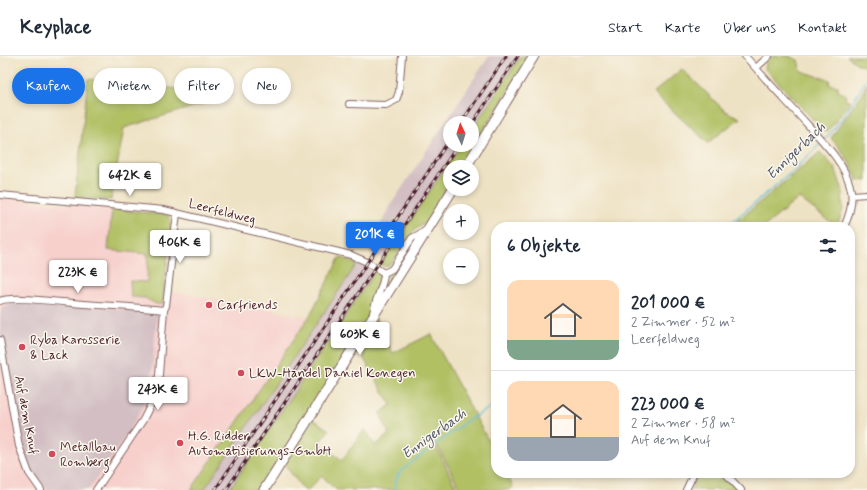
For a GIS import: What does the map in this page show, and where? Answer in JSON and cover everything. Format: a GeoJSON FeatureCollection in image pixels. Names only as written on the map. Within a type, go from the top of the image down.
{"type":"FeatureCollection","features":[{"type":"Feature","properties":{"kind":"main road"},"geometry":{"type":"LineString","coordinates":[[470,160],[534,56]]}},
{"type":"Feature","properties":{"kind":"main road"},"geometry":{"type":"LineString","coordinates":[[264,490],[449,196]]}},
{"type":"Feature","properties":{"kind":"street"},"geometry":{"type":"LineString","coordinates":[[349,104],[386,105],[396,100],[399,92],[402,56]]}},
{"type":"Feature","properties":{"kind":"street"},"geometry":{"type":"LineString","coordinates":[[745,56],[835,156],[848,179],[852,195],[852,204],[846,222]]}},
{"type":"Feature","properties":{"kind":"street"},"geometry":{"type":"LineString","coordinates":[[756,68],[769,56]]}},
{"type":"Feature","properties":{"kind":"street"},"geometry":{"type":"LineString","coordinates":[[852,195],[867,194]]}},
{"type":"Feature","properties":{"kind":"street","name":"Leerfeldweg"},"geometry":{"type":"LineString","coordinates":[[0,195],[156,209],[176,213],[356,256],[384,273]]}},
{"type":"Feature","properties":{"kind":"street"},"geometry":{"type":"LineString","coordinates":[[96,490],[143,420],[156,391],[176,213]]}},
{"type":"Feature","properties":{"kind":"street"},"geometry":{"type":"LineString","coordinates":[[373,317],[375,300],[383,282],[384,273],[392,269],[412,238],[428,229]]}},
{"type":"Feature","properties":{"kind":"street"},"geometry":{"type":"LineString","coordinates":[[0,302],[9,299],[31,300],[164,310]]}},
{"type":"Feature","properties":{"kind":"street","name":"Auf dem Knuf"},"geometry":{"type":"LineString","coordinates":[[0,340],[19,446],[29,473],[41,490]]}},
{"type":"Feature","properties":{"kind":"street"},"geometry":{"type":"LineString","coordinates":[[686,490],[692,478]]}},
{"type":"Feature","properties":{"kind":"street"},"geometry":{"type":"LineString","coordinates":[[730,478],[741,490]]}},
{"type":"Feature","properties":{"kind":"shaded area"},"geometry":{"type":"Polygon","coordinates":[[[489,56],[521,56],[479,119],[479,116],[449,116],[489,56]]]}},
{"type":"Feature","properties":{"kind":"shaded area"},"geometry":{"type":"Polygon","coordinates":[[[443,126],[443,152],[456,152],[451,160],[443,160],[443,172],[384,259],[366,249],[372,241],[390,206],[443,126]]]}},
{"type":"Feature","properties":{"kind":"shaded area"},"geometry":{"type":"Polygon","coordinates":[[[0,198],[112,209],[108,250],[148,254],[147,282],[131,297],[145,298],[156,304],[163,304],[171,291],[309,317],[191,490],[88,490],[117,449],[142,409],[2,308],[0,316],[0,198]]]}},
{"type":"Feature","properties":{"kind":"shaded area"},"geometry":{"type":"Polygon","coordinates":[[[357,264],[374,272],[229,490],[204,490],[357,264]]]}},
{"type":"Feature","properties":{"kind":"shaded area"},"geometry":{"type":"Polygon","coordinates":[[[11,302],[30,302],[157,312],[151,384],[142,409],[117,449],[88,490],[48,490],[34,475],[25,453],[16,402],[0,333],[0,316],[2,308],[11,302]]]}},
{"type":"Feature","properties":{"kind":"shaded area"},"geometry":{"type":"Polygon","coordinates":[[[0,333],[16,402],[25,453],[34,475],[48,490],[0,490],[0,333]]]}},
{"type":"Feature","properties":{"kind":"green space"},"geometry":{"type":"Polygon","coordinates":[[[521,56],[530,56],[479,138],[479,119],[521,56]]]}},
{"type":"Feature","properties":{"kind":"green space"},"geometry":{"type":"Polygon","coordinates":[[[772,56],[790,56],[798,60],[801,71],[830,80],[829,84],[838,86],[838,91],[846,95],[845,100],[851,102],[826,133],[765,69],[766,62],[772,56]]]}},
{"type":"Feature","properties":{"kind":"green space"},"geometry":{"type":"Polygon","coordinates":[[[847,56],[867,56],[867,68],[856,63],[847,56]]]}},
{"type":"Feature","properties":{"kind":"green space"},"geometry":{"type":"Polygon","coordinates":[[[682,69],[725,111],[740,118],[708,143],[653,93],[682,69]]]}},
{"type":"Feature","properties":{"kind":"green space"},"geometry":{"type":"Polygon","coordinates":[[[88,79],[93,80],[93,104],[166,104],[166,88],[174,89],[174,104],[203,104],[124,128],[111,200],[75,197],[88,79]]]}},
{"type":"Feature","properties":{"kind":"green space"},"geometry":{"type":"Polygon","coordinates":[[[867,83],[867,181],[857,180],[846,158],[831,138],[862,94],[867,83]]]}},
{"type":"Feature","properties":{"kind":"green space"},"geometry":{"type":"Polygon","coordinates":[[[456,152],[470,152],[465,160],[451,160],[456,152]]]}},
{"type":"Feature","properties":{"kind":"green space"},"geometry":{"type":"Polygon","coordinates":[[[820,152],[835,168],[842,188],[843,209],[839,222],[830,222],[799,198],[770,222],[736,222],[820,152]]]}},
{"type":"Feature","properties":{"kind":"green space"},"geometry":{"type":"Polygon","coordinates":[[[443,172],[443,195],[426,222],[415,230],[395,259],[389,265],[380,265],[443,172]]]}},
{"type":"Feature","properties":{"kind":"green space"},"geometry":{"type":"Polygon","coordinates":[[[112,209],[168,215],[171,223],[163,304],[156,304],[145,298],[131,297],[130,281],[147,282],[148,254],[108,250],[112,209]]]}},
{"type":"Feature","properties":{"kind":"green space"},"geometry":{"type":"Polygon","coordinates":[[[421,235],[378,303],[384,284],[390,274],[414,239],[421,235]]]}},
{"type":"Feature","properties":{"kind":"green space"},"geometry":{"type":"Polygon","coordinates":[[[340,257],[357,264],[204,490],[191,490],[309,317],[340,257]]]}},
{"type":"Feature","properties":{"kind":"green space"},"geometry":{"type":"Polygon","coordinates":[[[376,270],[379,273],[379,281],[373,296],[368,319],[259,490],[229,490],[376,270]]]}},
{"type":"Feature","properties":{"kind":"green space"},"geometry":{"type":"Polygon","coordinates":[[[376,319],[393,353],[431,334],[491,446],[491,478],[508,478],[513,487],[509,490],[460,490],[438,446],[437,448],[457,490],[336,490],[322,476],[308,490],[304,490],[284,464],[313,419],[329,430],[319,443],[342,460],[365,429],[375,446],[389,434],[380,413],[391,405],[364,359],[364,353],[358,348],[376,319]]]}},
{"type":"Feature","properties":{"kind":"green space"},"geometry":{"type":"Polygon","coordinates":[[[696,478],[728,478],[739,490],[691,490],[696,478]]]}},
{"type":"Feature","properties":{"kind":"waterway","name":"Ennigerbach"},"geometry":{"type":"LineString","coordinates":[[824,140],[837,126],[867,78]]}},
{"type":"Feature","properties":{"kind":"waterway","name":"Ennigerbach"},"geometry":{"type":"LineString","coordinates":[[732,222],[792,172],[821,143]]}},
{"type":"Feature","properties":{"kind":"waterway","name":"Ennigerbach"},"geometry":{"type":"LineString","coordinates":[[394,490],[397,477],[402,470],[467,421],[491,407]]}},
{"type":"Feature","properties":{"kind":"railway"},"geometry":{"type":"LineString","coordinates":[[466,116],[506,56]]}},
{"type":"Feature","properties":{"kind":"railway"},"geometry":{"type":"LineString","coordinates":[[477,116],[518,56]]}},
{"type":"Feature","properties":{"kind":"railway"},"geometry":{"type":"LineString","coordinates":[[215,490],[443,149]]}},
{"type":"Feature","properties":{"kind":"railway"},"geometry":{"type":"LineString","coordinates":[[226,490],[453,152]]}},
{"type":"Feature","properties":{"kind":"place","name":"Carfriends"},"geometry":{"type":"Point","coordinates":[209,305]}},
{"type":"Feature","properties":{"kind":"place","name":"Ryba Karosserie & Lack"},"geometry":{"type":"Point","coordinates":[22,347]}},
{"type":"Feature","properties":{"kind":"place","name":"LKW-Handel Daniel Konegen"},"geometry":{"type":"Point","coordinates":[241,373]}},
{"type":"Feature","properties":{"kind":"place","name":"H.G. Ridder Automatisierungs-GmbH"},"geometry":{"type":"Point","coordinates":[180,443]}},
{"type":"Feature","properties":{"kind":"place","name":"Metallbau Romberg"},"geometry":{"type":"Point","coordinates":[52,454]}}]}
